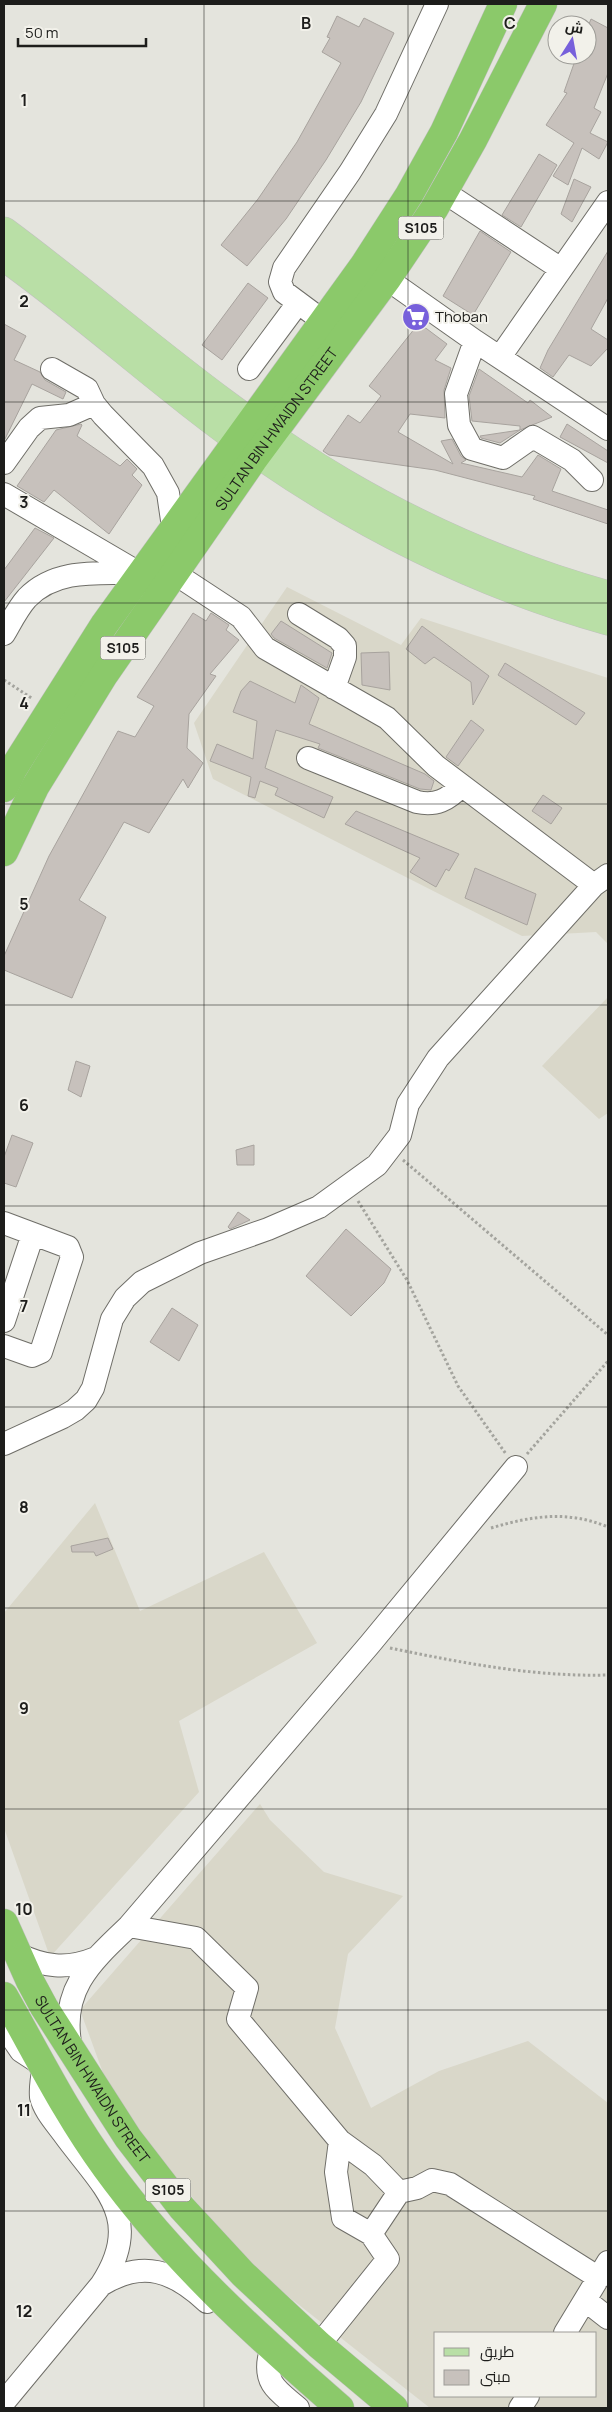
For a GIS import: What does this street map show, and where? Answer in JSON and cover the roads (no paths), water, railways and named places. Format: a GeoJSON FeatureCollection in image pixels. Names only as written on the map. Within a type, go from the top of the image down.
{"type":"FeatureCollection","features":[{"type":"Feature","properties":{"kind":"highway","name":"SULTAN BIN HWAIDN STREET"},"geometry":{"type":"LineString","coordinates":[[4,852],[35,787],[73,724],[174,574],[323,321],[364,265],[409,195],[444,132],[503,4]]}},
{"type":"Feature","properties":{"kind":"highway"},"geometry":{"type":"LineString","coordinates":[[473,140],[524,4]]}},
{"type":"Feature","properties":{"kind":"highway","name":"SULTAN BIN HWAIDN STREET"},"geometry":{"type":"LineString","coordinates":[[4,788],[50,710],[104,625],[173,527],[255,438],[387,279],[444,192],[543,4]]}},
{"type":"Feature","properties":{"kind":"highway","name":"SULTAN BIN HWAIDN STREET"},"geometry":{"type":"LineString","coordinates":[[4,1923],[16,1953],[44,2007],[128,2138],[182,2208],[243,2274],[319,2346],[394,2408]]}},
{"type":"Feature","properties":{"kind":"highway","name":"SULTAN BIN HWAIDN STREET"},"geometry":{"type":"LineString","coordinates":[[4,1996],[97,2155],[159,2234],[280,2362],[340,2408]]}},
{"type":"Feature","properties":{"kind":"highway"},"geometry":{"type":"LineString","coordinates":[[50,2076],[73,2100],[110,2147],[115,2150],[125,2148],[128,2138]]}},
{"type":"Feature","properties":{"kind":"main road"},"geometry":{"type":"LineString","coordinates":[[4,231],[328,498],[403,541],[472,573],[559,607],[608,621]]}},
{"type":"Feature","properties":{"kind":"main road"},"geometry":{"type":"LineString","coordinates":[[4,257],[255,438],[418,522],[478,550],[568,584],[608,595]]}},
{"type":"Feature","properties":{"kind":"street"},"geometry":{"type":"LineString","coordinates":[[323,321],[284,292],[280,282],[284,268],[350,172],[386,114],[437,4]]}},
{"type":"Feature","properties":{"kind":"street"},"geometry":{"type":"LineString","coordinates":[[444,192],[562,269]]}},
{"type":"Feature","properties":{"kind":"street"},"geometry":{"type":"LineString","coordinates":[[500,356],[608,202]]}},
{"type":"Feature","properties":{"kind":"street"},"geometry":{"type":"LineString","coordinates":[[387,279],[475,341],[608,429]]}},
{"type":"Feature","properties":{"kind":"street"},"geometry":{"type":"LineString","coordinates":[[250,369],[298,303]]}},
{"type":"Feature","properties":{"kind":"street"},"geometry":{"type":"LineString","coordinates":[[475,341],[456,394],[459,425],[472,449],[503,458],[533,437],[572,460],[592,480]]}},
{"type":"Feature","properties":{"kind":"street"},"geometry":{"type":"LineString","coordinates":[[52,368],[83,386],[90,394],[94,404],[112,426],[153,466],[160,476],[170,499],[173,527]]}},
{"type":"Feature","properties":{"kind":"street"},"geometry":{"type":"LineString","coordinates":[[4,463],[29,428],[40,418],[69,415],[94,404]]}},
{"type":"Feature","properties":{"kind":"street"},"geometry":{"type":"LineString","coordinates":[[4,494],[140,574]]}},
{"type":"Feature","properties":{"kind":"street"},"geometry":{"type":"LineString","coordinates":[[4,634],[27,598],[50,582],[77,574],[140,574]]}},
{"type":"Feature","properties":{"kind":"street"},"geometry":{"type":"LineString","coordinates":[[4,1444],[63,1417],[76,1410],[86,1400],[93,1388],[112,1319],[125,1298],[142,1282],[200,1253],[268,1229],[319,1207],[377,1165],[400,1135],[408,1104],[438,1058],[601,880],[461,786],[436,766],[387,718],[266,648],[241,617],[174,574]]}},
{"type":"Feature","properties":{"kind":"street"},"geometry":{"type":"LineString","coordinates":[[298,614],[338,638],[345,646],[345,657],[334,688]]}},
{"type":"Feature","properties":{"kind":"street"},"geometry":{"type":"LineString","coordinates":[[308,758],[417,802],[427,804],[446,800],[461,786]]}},
{"type":"Feature","properties":{"kind":"street"},"geometry":{"type":"LineString","coordinates":[[4,1223],[68,1247],[71,1251],[71,1261],[41,1352],[32,1356],[4,1346]]}},
{"type":"Feature","properties":{"kind":"street"},"geometry":{"type":"LineString","coordinates":[[4,1321],[33,1234]]}},
{"type":"Feature","properties":{"kind":"street"},"geometry":{"type":"LineString","coordinates":[[72,2049],[68,2033],[70,2001],[76,1986],[96,1958],[129,1926],[370,1644],[516,1467]]}},
{"type":"Feature","properties":{"kind":"street"},"geometry":{"type":"LineString","coordinates":[[129,1926],[196,1938],[247,1988],[238,2019],[340,2141],[373,2165],[399,2192]]}},
{"type":"Feature","properties":{"kind":"street"},"geometry":{"type":"LineString","coordinates":[[16,1953],[31,1960],[63,1967],[80,1965],[96,1958]]}},
{"type":"Feature","properties":{"kind":"street"},"geometry":{"type":"LineString","coordinates":[[4,2026],[21,2051],[50,2076],[41,2088],[44,2106],[108,2193],[122,2229],[119,2249],[112,2268],[101,2285],[4,2402]]}},
{"type":"Feature","properties":{"kind":"street"},"geometry":{"type":"LineString","coordinates":[[319,2346],[388,2259],[371,2234],[343,2218],[336,2172],[340,2141]]}},
{"type":"Feature","properties":{"kind":"street"},"geometry":{"type":"LineString","coordinates":[[371,2234],[399,2192],[417,2188],[432,2180],[450,2184],[604,2270],[566,2332]]}},
{"type":"Feature","properties":{"kind":"street"},"geometry":{"type":"LineString","coordinates":[[101,2285],[112,2278],[137,2271],[150,2270],[175,2277],[196,2292],[260,2352],[280,2362],[267,2372],[270,2381],[298,2408]]}},
{"type":"Feature","properties":{"kind":"street"},"geometry":{"type":"LineString","coordinates":[[585,2300],[608,2318]]}},
{"type":"Feature","properties":{"kind":"street"},"geometry":{"type":"LineString","coordinates":[[520,2408],[527,2397]]}},
{"type":"Feature","properties":{"kind":"place","name":"Thoban"},"geometry":{"type":"Point","coordinates":[416,317]}}]}
